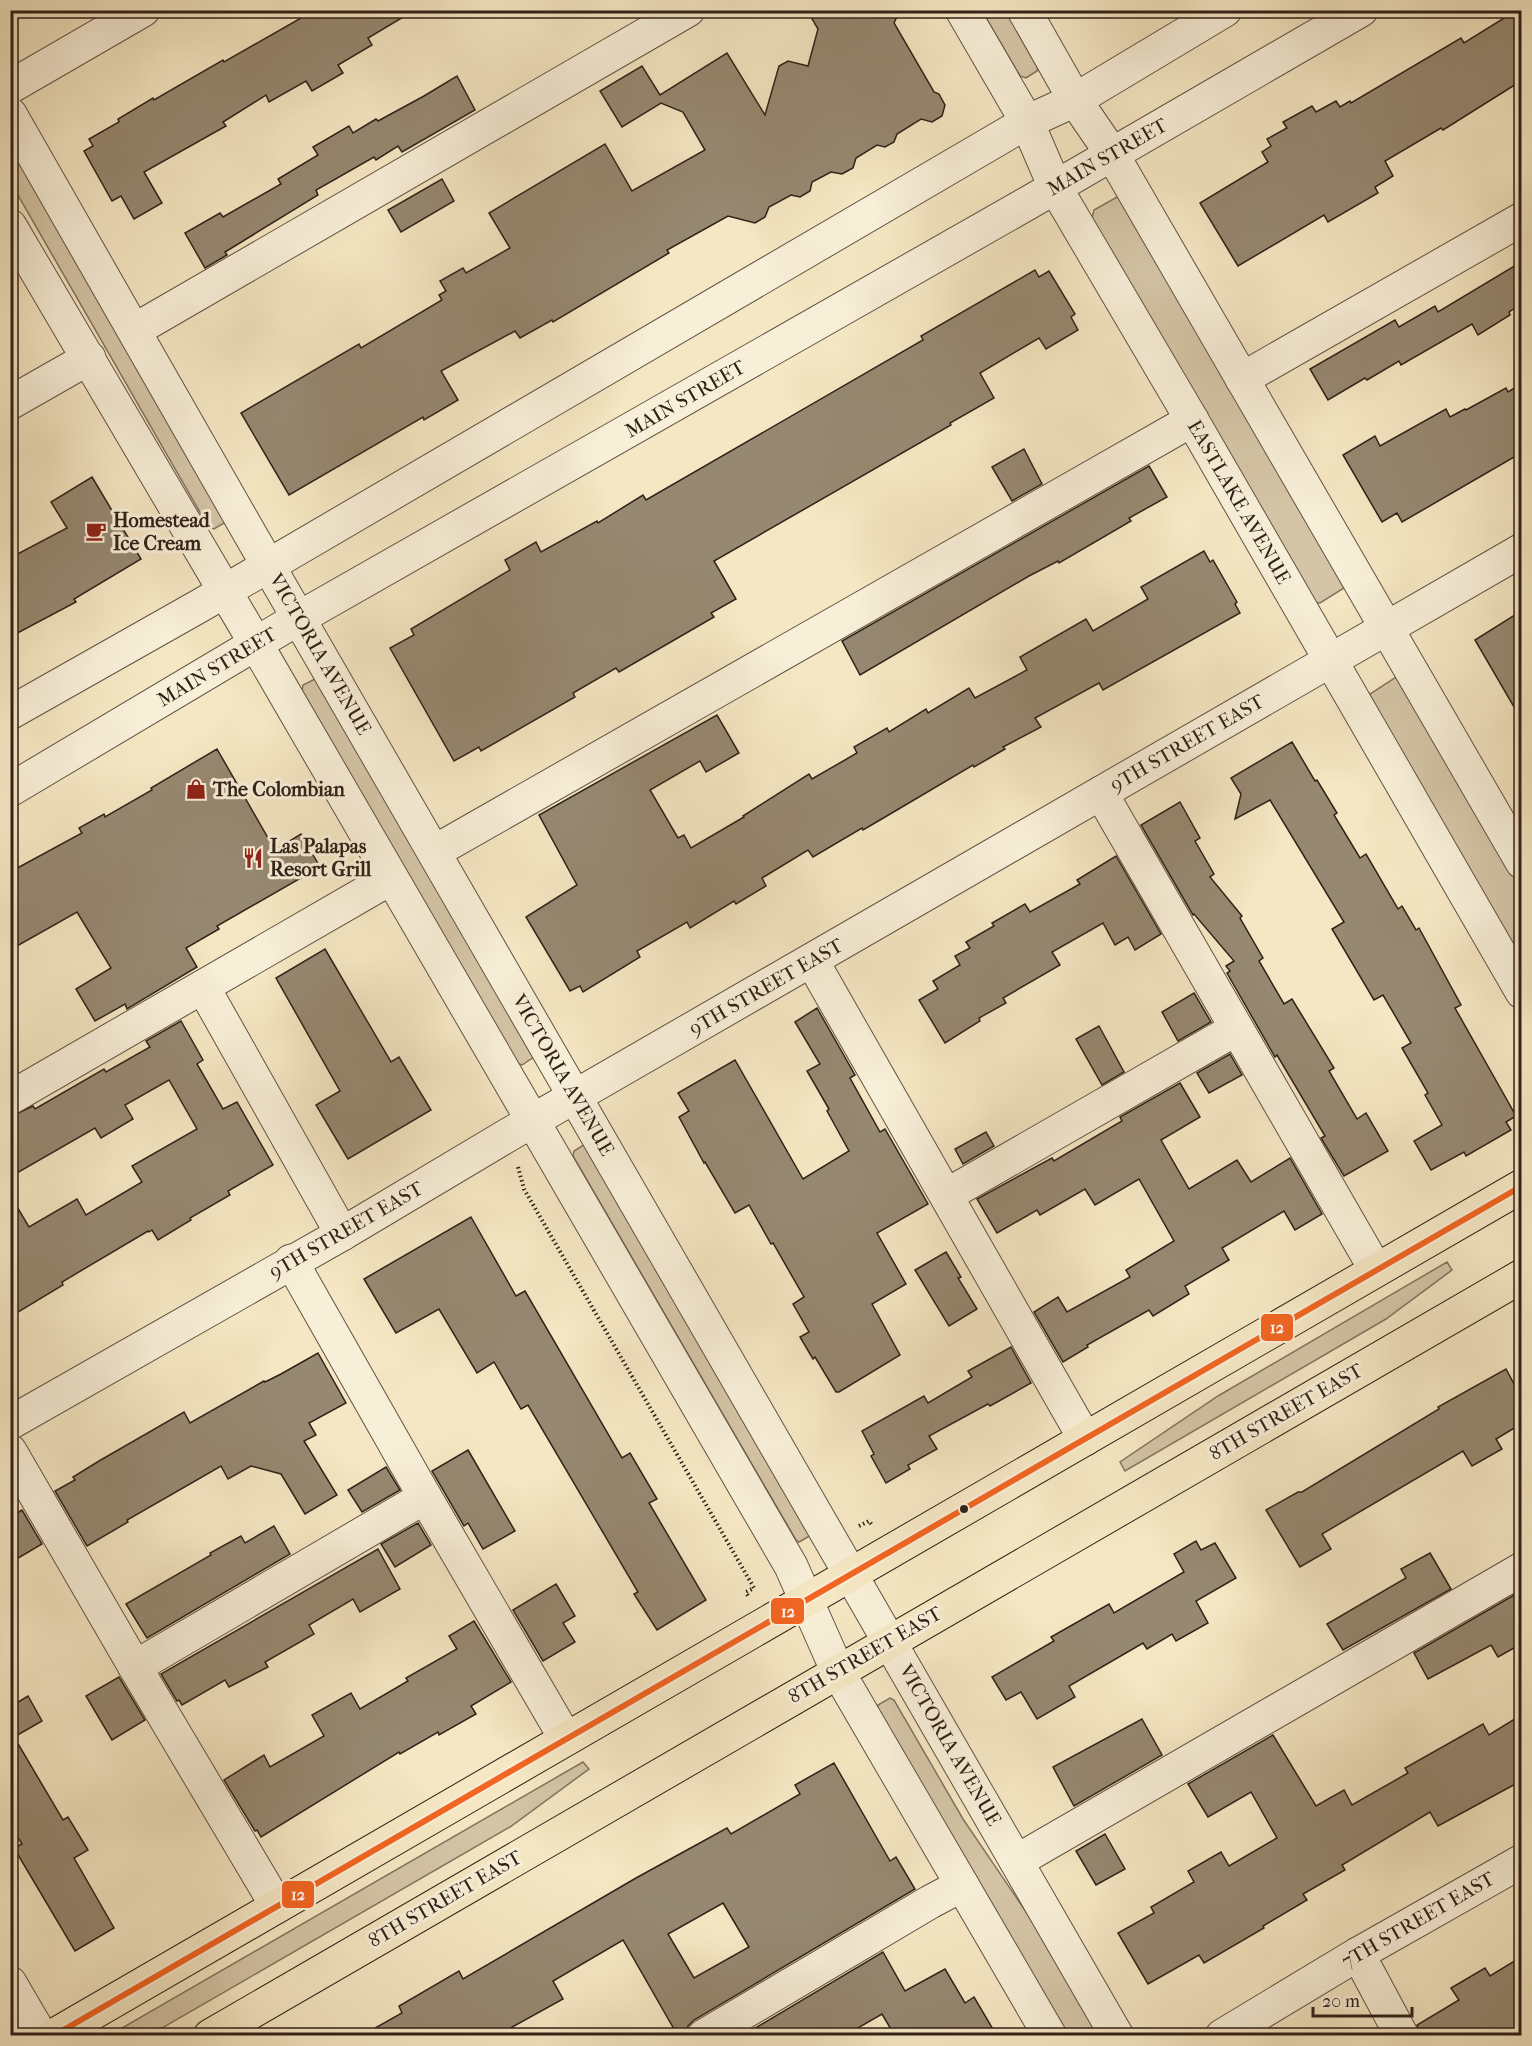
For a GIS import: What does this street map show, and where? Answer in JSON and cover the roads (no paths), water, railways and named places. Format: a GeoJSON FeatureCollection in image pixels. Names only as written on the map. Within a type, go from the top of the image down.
{"type":"FeatureCollection","features":[{"type":"Feature","properties":{"kind":"main road"},"geometry":{"type":"LineString","coordinates":[[53,2036],[1521,1186]]}},
{"type":"Feature","properties":{"kind":"main road","name":"8TH STREET EAST"},"geometry":{"type":"LineString","coordinates":[[210,2036],[1521,1276]]}},
{"type":"Feature","properties":{"kind":"street"},"geometry":{"type":"LineString","coordinates":[[10,87],[143,10]]}},
{"type":"Feature","properties":{"kind":"street"},"geometry":{"type":"LineString","coordinates":[[135,330],[688,10]]}},
{"type":"Feature","properties":{"kind":"street","name":"EASTLAKE AVENUE"},"geometry":{"type":"LineString","coordinates":[[962,10],[1027,122],[1055,187],[1192,420],[1521,992]]}},
{"type":"Feature","properties":{"kind":"street"},"geometry":{"type":"LineString","coordinates":[[1024,10],[1075,100],[1112,154],[1521,862]]}},
{"type":"Feature","properties":{"kind":"street"},"geometry":{"type":"LineString","coordinates":[[10,713],[225,591],[1027,122],[1075,100],[1226,10]]}},
{"type":"Feature","properties":{"kind":"street","name":"MAIN STREET"},"geometry":{"type":"LineString","coordinates":[[10,790],[299,618],[1361,10]]}},
{"type":"Feature","properties":{"kind":"street","name":"VICTORIA AVENUE"},"geometry":{"type":"LineString","coordinates":[[10,114],[267,565],[1117,2036]]}},
{"type":"Feature","properties":{"kind":"street"},"geometry":{"type":"LineString","coordinates":[[1242,379],[1521,219]]}},
{"type":"Feature","properties":{"kind":"street"},"geometry":{"type":"LineString","coordinates":[[10,226],[256,644],[791,1566],[838,1672],[1050,2036]]}},
{"type":"Feature","properties":{"kind":"street"},"geometry":{"type":"LineString","coordinates":[[10,403],[88,358]]}},
{"type":"Feature","properties":{"kind":"street"},"geometry":{"type":"LineString","coordinates":[[434,852],[1192,420]]}},
{"type":"Feature","properties":{"kind":"street","name":"9TH STREET EAST"},"geometry":{"type":"LineString","coordinates":[[10,1423],[342,1234],[575,1096],[1521,550]]}},
{"type":"Feature","properties":{"kind":"street"},"geometry":{"type":"LineString","coordinates":[[1101,793],[1376,1269]]}},
{"type":"Feature","properties":{"kind":"street"},"geometry":{"type":"LineString","coordinates":[[10,1098],[392,878]]}},
{"type":"Feature","properties":{"kind":"street"},"geometry":{"type":"LineString","coordinates":[[812,961],[1085,1439]]}},
{"type":"Feature","properties":{"kind":"street"},"geometry":{"type":"LineString","coordinates":[[203,987],[342,1234]]}},
{"type":"Feature","properties":{"kind":"street"},"geometry":{"type":"LineString","coordinates":[[947,1195],[1236,1029]]}},
{"type":"Feature","properties":{"kind":"street"},"geometry":{"type":"LineString","coordinates":[[291,1261],[425,1497],[567,1738]]}},
{"type":"Feature","properties":{"kind":"street"},"geometry":{"type":"LineString","coordinates":[[10,1451],[277,1906]]}},
{"type":"Feature","properties":{"kind":"street"},"geometry":{"type":"LineString","coordinates":[[135,1667],[425,1497]]}},
{"type":"Feature","properties":{"kind":"street"},"geometry":{"type":"LineString","coordinates":[[1017,1862],[1521,1569]]}},
{"type":"Feature","properties":{"kind":"street","name":"7TH STREET EAST"},"geometry":{"type":"LineString","coordinates":[[1222,2036],[1358,1954],[1521,1861]]}},
{"type":"Feature","properties":{"kind":"street"},"geometry":{"type":"LineString","coordinates":[[704,2036],[962,1885]]}},
{"type":"Feature","properties":{"kind":"street"},"geometry":{"type":"LineString","coordinates":[[1358,1954],[1402,2036]]}},
{"type":"Feature","properties":{"kind":"street"},"geometry":{"type":"LineString","coordinates":[[10,1983],[41,2036]]}},
{"type":"Feature","properties":{"kind":"place","name":"Homestead Ice Cream"},"geometry":{"type":"Point","coordinates":[96,531]}},
{"type":"Feature","properties":{"kind":"place","name":"The Colombian"},"geometry":{"type":"Point","coordinates":[196,789]}},
{"type":"Feature","properties":{"kind":"place","name":"Las Palapas Resort Grill"},"geometry":{"type":"Point","coordinates":[253,858]}}]}
